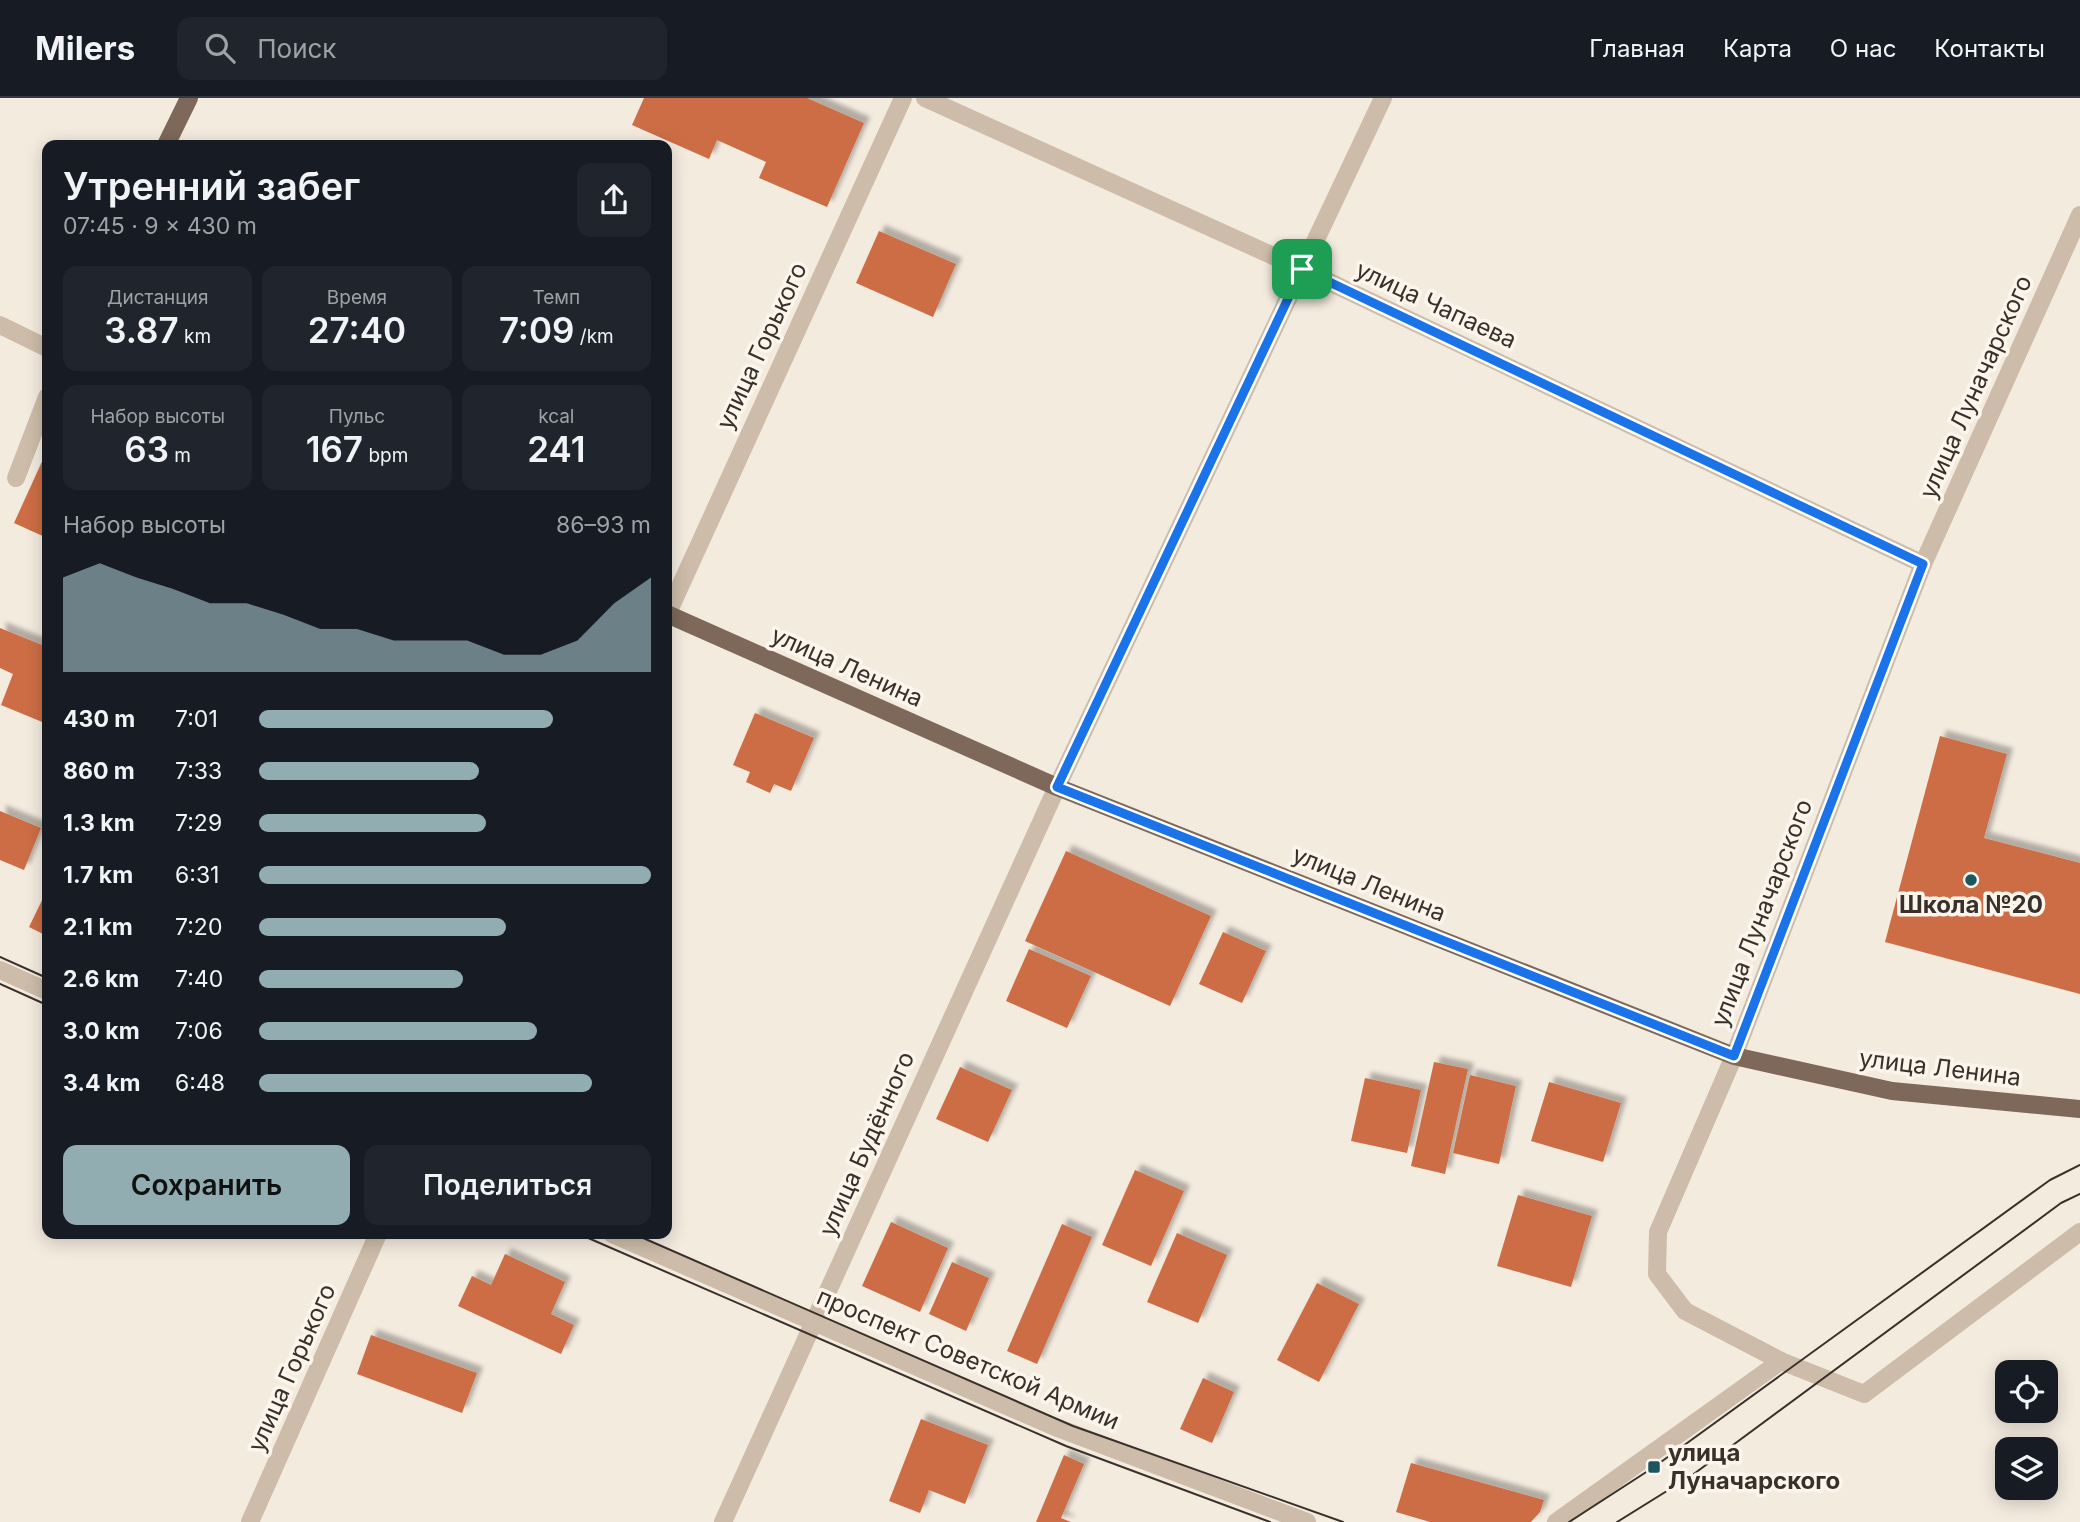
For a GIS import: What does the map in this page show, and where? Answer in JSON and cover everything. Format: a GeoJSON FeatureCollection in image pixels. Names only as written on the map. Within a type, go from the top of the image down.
{"type":"FeatureCollection","features":[{"type":"Feature","properties":{"kind":"main road"},"geometry":{"type":"LineString","coordinates":[[168,140],[189,98]]}},
{"type":"Feature","properties":{"kind":"main road","name":"улица Ленина"},"geometry":{"type":"LineString","coordinates":[[672,616],[1057,787],[1734,1056],[1892,1091],[2080,1109]]}},
{"type":"Feature","properties":{"kind":"street","name":"улица Горького"},"geometry":{"type":"LineString","coordinates":[[672,603],[902,98]]}},
{"type":"Feature","properties":{"kind":"street","name":"улица Чапаева"},"geometry":{"type":"LineString","coordinates":[[925,98],[1302,269],[1923,564]]}},
{"type":"Feature","properties":{"kind":"street","name":"улица Будённого"},"geometry":{"type":"LineString","coordinates":[[723,1522],[1057,787],[1383,98]]}},
{"type":"Feature","properties":{"kind":"street","name":"улица Луначарского"},"geometry":{"type":"LineString","coordinates":[[2080,215],[1923,564],[1734,1056],[1658,1232],[1657,1274],[1685,1311],[1781,1361],[1864,1394],[2080,1233]]}},
{"type":"Feature","properties":{"kind":"street"},"geometry":{"type":"LineString","coordinates":[[0,325],[42,346]]}},
{"type":"Feature","properties":{"kind":"street"},"geometry":{"type":"LineString","coordinates":[[16,478],[42,410]]}},
{"type":"Feature","properties":{"kind":"street"},"geometry":{"type":"LineString","coordinates":[[0,971],[42,989]]}},
{"type":"Feature","properties":{"kind":"street","name":"улица Горького"},"geometry":{"type":"LineString","coordinates":[[250,1522],[376,1239]]}},
{"type":"Feature","properties":{"kind":"street","name":"проспект Советской Армии"},"geometry":{"type":"LineString","coordinates":[[624,1239],[1055,1427],[1307,1522]]}},
{"type":"Feature","properties":{"kind":"street"},"geometry":{"type":"LineString","coordinates":[[1556,1522],[1781,1361]]}},
{"type":"Feature","properties":{"kind":"building"},"geometry":{"type":"Polygon","coordinates":[[[644,98],[807,98],[864,123],[827,207],[759,178],[766,162],[717,140],[709,159],[672,143],[672,140],[666,140],[632,125],[644,98]]]}},
{"type":"Feature","properties":{"kind":"building"},"geometry":{"type":"Polygon","coordinates":[[[879,231],[956,264],[933,317],[856,283],[879,231]]]}},
{"type":"Feature","properties":{"kind":"building"},"geometry":{"type":"Polygon","coordinates":[[[42,462],[42,536],[14,523],[42,462]]]}},
{"type":"Feature","properties":{"kind":"building"},"geometry":{"type":"Polygon","coordinates":[[[0,628],[42,645],[42,722],[1,705],[13,674],[0,668],[0,628]]]}},
{"type":"Feature","properties":{"kind":"building"},"geometry":{"type":"Polygon","coordinates":[[[755,713],[814,738],[791,791],[774,784],[770,793],[746,782],[750,772],[733,765],[755,713]]]}},
{"type":"Feature","properties":{"kind":"building"},"geometry":{"type":"Polygon","coordinates":[[[1940,736],[2007,754],[1984,838],[2080,863],[2080,994],[1885,942],[1940,736]]]}},
{"type":"Feature","properties":{"kind":"building"},"geometry":{"type":"Polygon","coordinates":[[[0,811],[41,828],[24,870],[0,860],[0,811]]]}},
{"type":"Feature","properties":{"kind":"building"},"geometry":{"type":"Polygon","coordinates":[[[1066,851],[1211,916],[1170,1006],[1025,941],[1066,851]]]}},
{"type":"Feature","properties":{"kind":"building"},"geometry":{"type":"Polygon","coordinates":[[[42,900],[42,934],[29,927],[42,900]]]}},
{"type":"Feature","properties":{"kind":"building"},"geometry":{"type":"Polygon","coordinates":[[[1223,932],[1266,951],[1242,1003],[1199,984],[1223,932]]]}},
{"type":"Feature","properties":{"kind":"building"},"geometry":{"type":"Polygon","coordinates":[[[1029,949],[1091,976],[1067,1028],[1006,1001],[1029,949]]]}},
{"type":"Feature","properties":{"kind":"building"},"geometry":{"type":"Polygon","coordinates":[[[1434,1062],[1468,1069],[1445,1174],[1411,1166],[1434,1062]]]}},
{"type":"Feature","properties":{"kind":"building"},"geometry":{"type":"Polygon","coordinates":[[[960,1067],[1012,1090],[988,1142],[936,1119],[960,1067]]]}},
{"type":"Feature","properties":{"kind":"building"},"geometry":{"type":"Polygon","coordinates":[[[1470,1075],[1516,1086],[1499,1164],[1453,1153],[1470,1075]]]}},
{"type":"Feature","properties":{"kind":"building"},"geometry":{"type":"Polygon","coordinates":[[[1365,1078],[1421,1090],[1407,1153],[1351,1141],[1365,1078]]]}},
{"type":"Feature","properties":{"kind":"building"},"geometry":{"type":"Polygon","coordinates":[[[1549,1082],[1621,1103],[1603,1162],[1531,1141],[1549,1082]]]}},
{"type":"Feature","properties":{"kind":"building"},"geometry":{"type":"Polygon","coordinates":[[[1135,1170],[1184,1191],[1151,1266],[1102,1245],[1135,1170]]]}},
{"type":"Feature","properties":{"kind":"building"},"geometry":{"type":"Polygon","coordinates":[[[1518,1195],[1592,1216],[1571,1287],[1497,1266],[1518,1195]]]}},
{"type":"Feature","properties":{"kind":"building"},"geometry":{"type":"Polygon","coordinates":[[[891,1222],[948,1248],[920,1312],[862,1286],[891,1222]]]}},
{"type":"Feature","properties":{"kind":"building"},"geometry":{"type":"Polygon","coordinates":[[[1062,1224],[1092,1237],[1037,1364],[1007,1351],[1062,1224]]]}},
{"type":"Feature","properties":{"kind":"building"},"geometry":{"type":"Polygon","coordinates":[[[1177,1233],[1227,1255],[1198,1323],[1147,1302],[1177,1233]]]}},
{"type":"Feature","properties":{"kind":"building"},"geometry":{"type":"Polygon","coordinates":[[[505,1254],[565,1282],[551,1314],[574,1325],[561,1354],[458,1306],[472,1276],[491,1285],[505,1254]]]}},
{"type":"Feature","properties":{"kind":"building"},"geometry":{"type":"Polygon","coordinates":[[[952,1262],[989,1278],[966,1331],[929,1314],[952,1262]]]}},
{"type":"Feature","properties":{"kind":"building"},"geometry":{"type":"Polygon","coordinates":[[[1317,1283],[1359,1304],[1319,1382],[1277,1360],[1317,1283]]]}},
{"type":"Feature","properties":{"kind":"building"},"geometry":{"type":"Polygon","coordinates":[[[371,1335],[477,1373],[462,1413],[357,1374],[371,1335]]]}},
{"type":"Feature","properties":{"kind":"building"},"geometry":{"type":"Polygon","coordinates":[[[1203,1378],[1234,1392],[1212,1443],[1180,1429],[1203,1378]]]}},
{"type":"Feature","properties":{"kind":"building"},"geometry":{"type":"Polygon","coordinates":[[[921,1419],[988,1445],[965,1504],[929,1490],[920,1513],[889,1501],[921,1419]]]}},
{"type":"Feature","properties":{"kind":"building"},"geometry":{"type":"Polygon","coordinates":[[[1064,1455],[1084,1464],[1061,1518],[1071,1522],[1036,1522],[1064,1455]]]}},
{"type":"Feature","properties":{"kind":"building"},"geometry":{"type":"Polygon","coordinates":[[[1411,1463],[1544,1500],[1540,1512],[1531,1522],[1430,1522],[1396,1512],[1411,1463]]]}},
{"type":"Feature","properties":{"kind":"tram line"},"geometry":{"type":"LineString","coordinates":[[0,957],[42,976]]}},
{"type":"Feature","properties":{"kind":"tram line"},"geometry":{"type":"LineString","coordinates":[[0,984],[42,1003]]}},
{"type":"Feature","properties":{"kind":"tram line"},"geometry":{"type":"LineString","coordinates":[[1569,1522],[1654,1467],[2050,1180],[2080,1165]]}},
{"type":"Feature","properties":{"kind":"tram line"},"geometry":{"type":"LineString","coordinates":[[1617,1522],[1691,1476],[2061,1203],[2080,1194]]}},
{"type":"Feature","properties":{"kind":"tram line"},"geometry":{"type":"LineString","coordinates":[[590,1239],[1066,1446],[1270,1522]]}},
{"type":"Feature","properties":{"kind":"tram line"},"geometry":{"type":"LineString","coordinates":[[645,1239],[1073,1426],[1343,1522]]}},
{"type":"Feature","properties":{"kind":"place","name":"Школа №20"},"geometry":{"type":"Point","coordinates":[1971,880]}},
{"type":"Feature","properties":{"kind":"place","name":"улица Луначарского"},"geometry":{"type":"Point","coordinates":[1654,1467]}},
{"type":"Feature","properties":{"kind":"route"},"geometry":{"type":"LineString","coordinates":[[1302,269],[1923,564],[1734,1056],[1057,787],[1302,269]]}}]}
